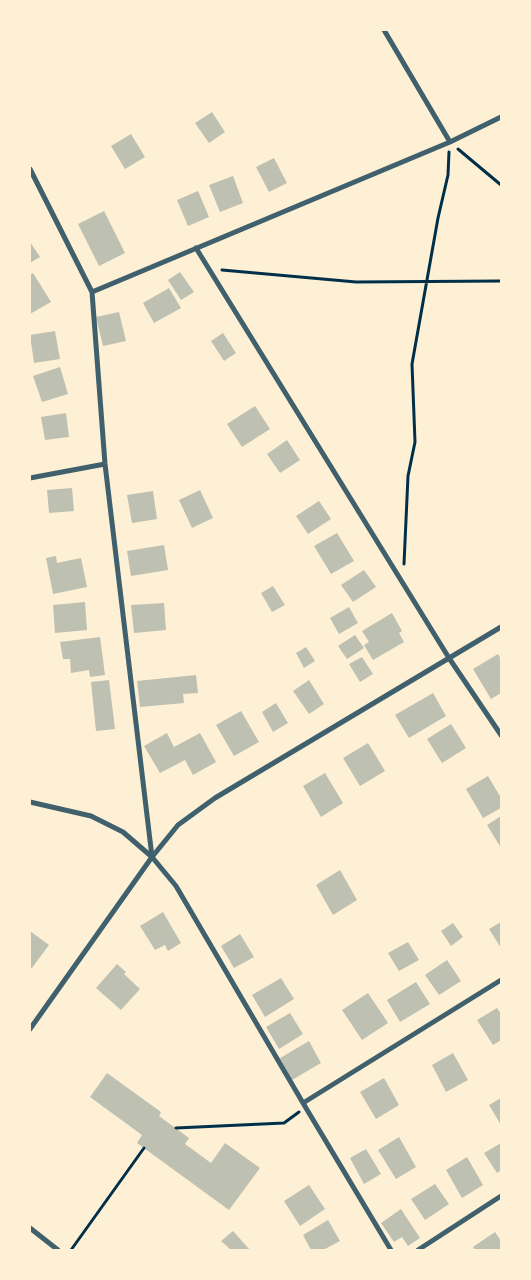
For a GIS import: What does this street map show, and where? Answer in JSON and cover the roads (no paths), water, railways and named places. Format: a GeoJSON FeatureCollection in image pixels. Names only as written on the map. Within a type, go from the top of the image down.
{"type":"FeatureCollection","features":[{"type":"Feature","properties":{"kind":"street"},"geometry":{"type":"LineString","coordinates":[[384,30],[450,142]]}},
{"type":"Feature","properties":{"kind":"street"},"geometry":{"type":"LineString","coordinates":[[92,292],[450,142],[501,117]]}},
{"type":"Feature","properties":{"kind":"street"},"geometry":{"type":"LineString","coordinates":[[30,169],[92,292],[105,464],[152,857]]}},
{"type":"Feature","properties":{"kind":"street"},"geometry":{"type":"LineString","coordinates":[[196,248],[449,658],[501,735]]}},
{"type":"Feature","properties":{"kind":"street"},"geometry":{"type":"LineString","coordinates":[[30,478],[105,464]]}},
{"type":"Feature","properties":{"kind":"street"},"geometry":{"type":"LineString","coordinates":[[30,1029],[152,857],[178,825],[215,798],[501,627]]}},
{"type":"Feature","properties":{"kind":"street"},"geometry":{"type":"LineString","coordinates":[[30,802],[90,816],[123,832],[152,857],[176,886],[304,1106],[391,1250]]}},
{"type":"Feature","properties":{"kind":"street"},"geometry":{"type":"LineString","coordinates":[[304,1106],[501,980]]}},
{"type":"Feature","properties":{"kind":"street"},"geometry":{"type":"LineString","coordinates":[[418,1250],[501,1196]]}},
{"type":"Feature","properties":{"kind":"street"},"geometry":{"type":"LineString","coordinates":[[30,1228],[58,1250]]}}]}
